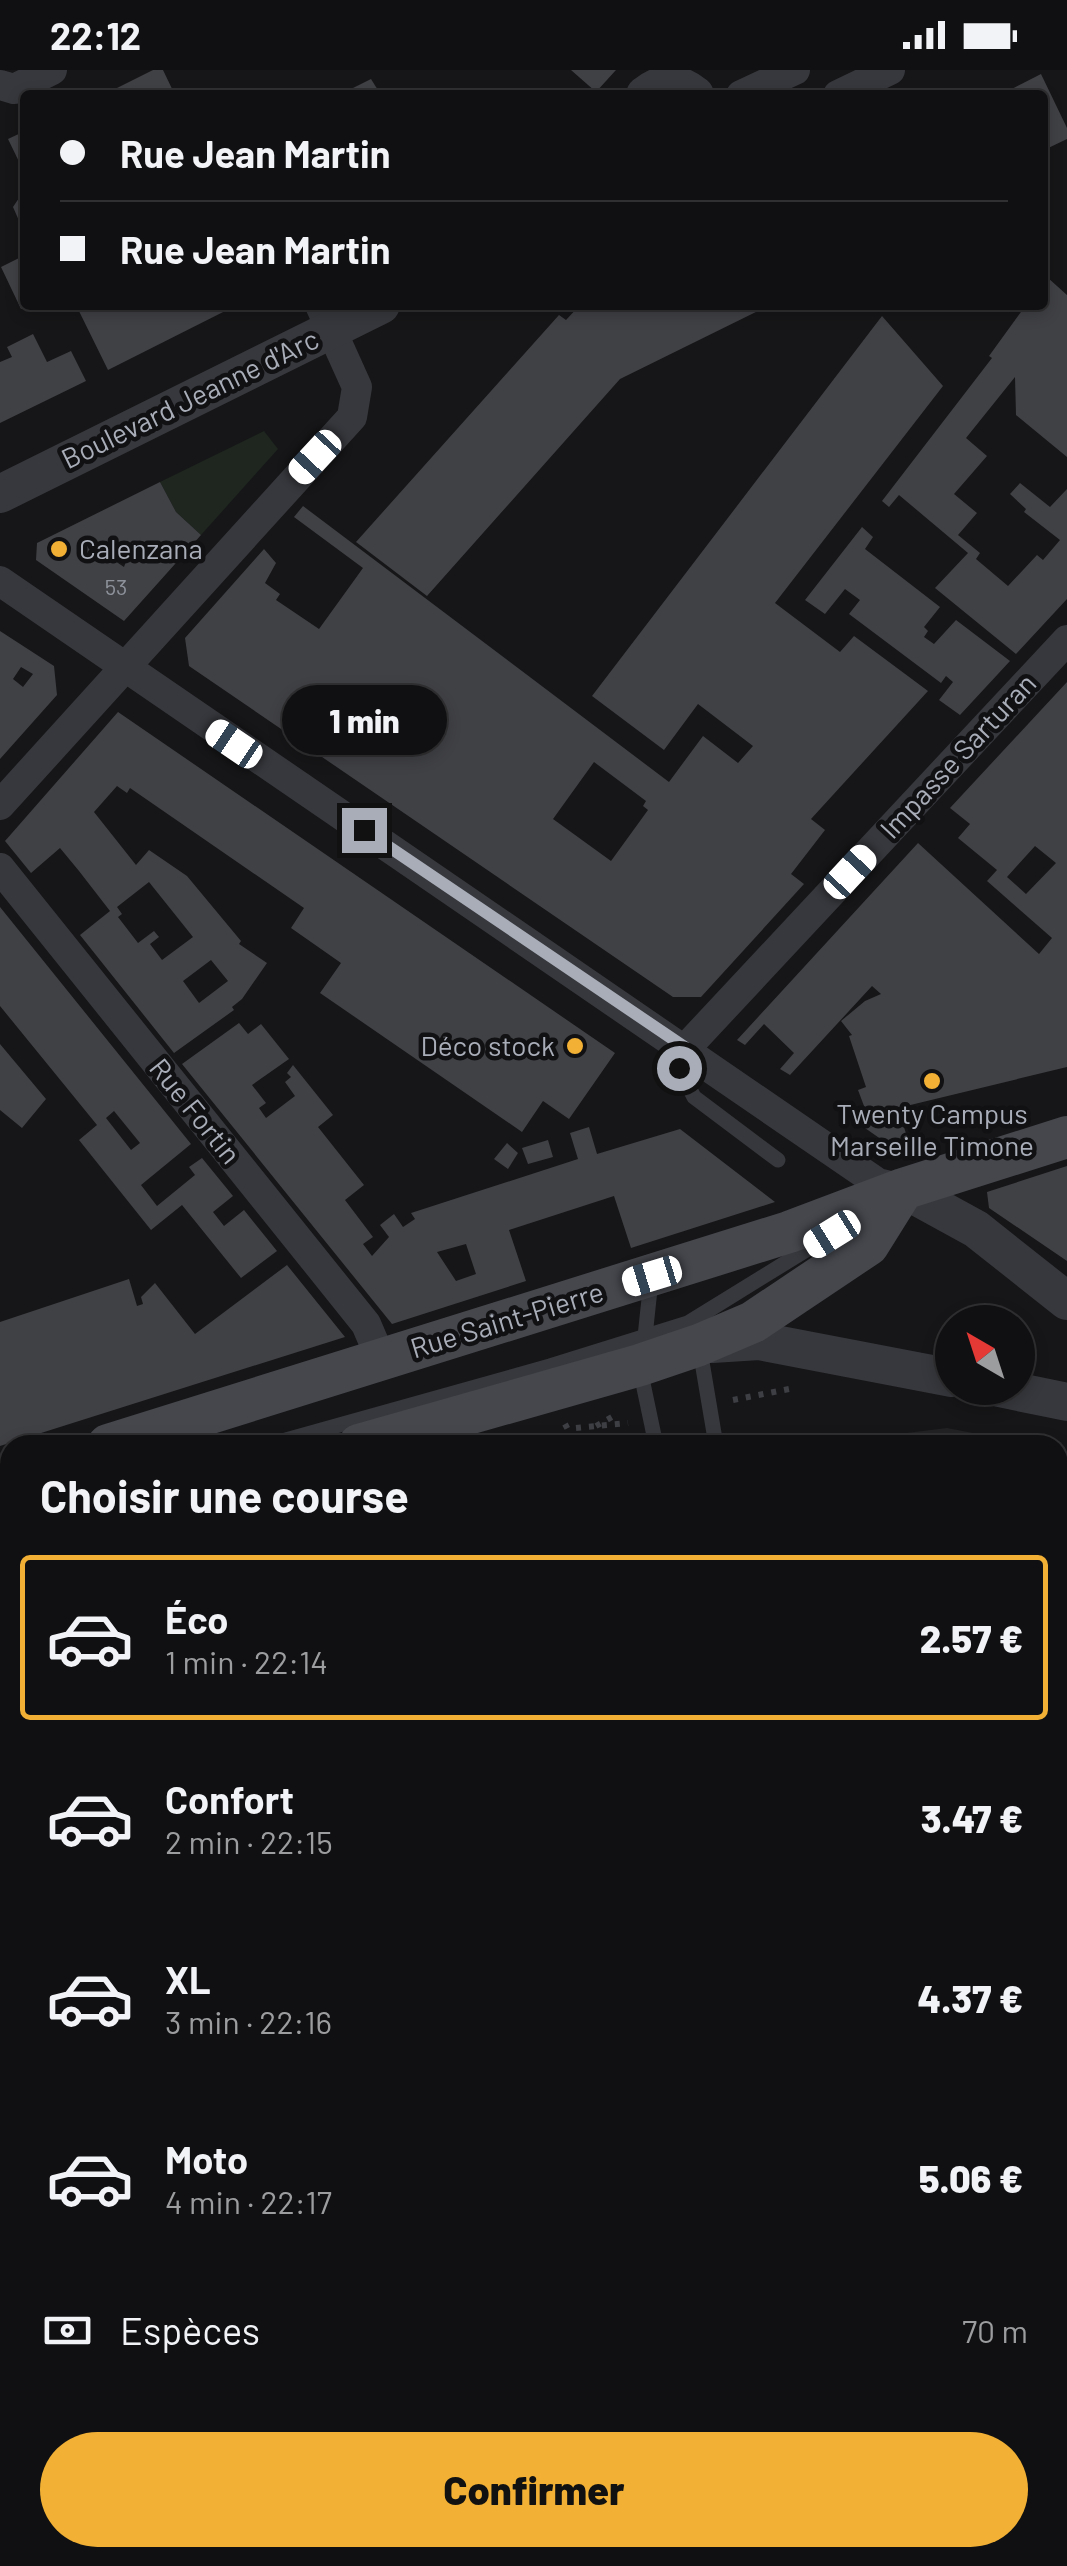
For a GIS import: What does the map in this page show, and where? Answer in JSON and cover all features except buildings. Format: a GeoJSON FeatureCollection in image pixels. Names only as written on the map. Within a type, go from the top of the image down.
{"type":"FeatureCollection","features":[{"type":"Feature","properties":{"kind":"main road","name":"Rue Saint-Pierre"},"geometry":{"type":"LineString","coordinates":[[140,1435],[828,1220],[903,1189],[1067,1138]]}},
{"type":"Feature","properties":{"kind":"main road"},"geometry":{"type":"LineString","coordinates":[[390,1435],[642,1352],[699,1345],[753,1322],[868,1245],[903,1189]]}},
{"type":"Feature","properties":{"kind":"street"},"geometry":{"type":"LineString","coordinates":[[0,85],[14,88],[52,70]]}},
{"type":"Feature","properties":{"kind":"street"},"geometry":{"type":"LineString","coordinates":[[752,90],[795,70]]}},
{"type":"Feature","properties":{"kind":"street"},"geometry":{"type":"LineString","coordinates":[[848,90],[890,70]]}},
{"type":"Feature","properties":{"kind":"street","name":"Boulevard Jeanne d'Arc"},"geometry":{"type":"LineString","coordinates":[[0,494],[326,317],[358,310]]}},
{"type":"Feature","properties":{"kind":"street"},"geometry":{"type":"LineString","coordinates":[[0,805],[352,416],[357,387],[326,317]]}},
{"type":"Feature","properties":{"kind":"street"},"geometry":{"type":"LineString","coordinates":[[0,581],[878,1183],[903,1189],[976,1229],[1067,1302]]}},
{"type":"Feature","properties":{"kind":"street","name":"Impasse Sarturan"},"geometry":{"type":"LineString","coordinates":[[686,1048],[1067,640]]}},
{"type":"Feature","properties":{"kind":"street","name":"Rue Fortin"},"geometry":{"type":"LineString","coordinates":[[0,868],[366,1324],[381,1359]]}},
{"type":"Feature","properties":{"kind":"street"},"geometry":{"type":"LineString","coordinates":[[699,1345],[759,1341],[935,1375]]}},
{"type":"Feature","properties":{"kind":"street"},"geometry":{"type":"LineString","coordinates":[[1035,1395],[1067,1402]]}},
{"type":"Feature","properties":{"kind":"lane"},"geometry":{"type":"LineString","coordinates":[[686,1048],[679,1068],[694,1097],[778,1160]]}},
{"type":"Feature","properties":{"kind":"lane"},"geometry":{"type":"LineString","coordinates":[[308,1435],[642,1352],[903,1189]]}},
{"type":"Feature","properties":{"kind":"lane"},"geometry":{"type":"LineString","coordinates":[[652,1276],[642,1352],[654,1435]]}},
{"type":"Feature","properties":{"kind":"lane"},"geometry":{"type":"LineString","coordinates":[[699,1345],[714,1435]]}},
{"type":"Feature","properties":{"kind":"path"},"geometry":{"type":"LineString","coordinates":[[732,1400],[808,1386]]}},
{"type":"Feature","properties":{"kind":"path"},"geometry":{"type":"LineString","coordinates":[[596,1426],[639,1422]]}},
{"type":"Feature","properties":{"kind":"path"},"geometry":{"type":"LineString","coordinates":[[566,1429],[570,1435]]}},
{"type":"Feature","properties":{"kind":"shaded area"},"geometry":{"type":"Polygon","coordinates":[[[264,431],[278,449],[201,535],[176,512],[160,482],[264,431]]]}},
{"type":"Feature","properties":{"kind":"shaded area"},"geometry":{"type":"Polygon","coordinates":[[[947,1428],[983,1435],[891,1435],[947,1428]]]}},
{"type":"Feature","properties":{"kind":"place","name":"Calenzana"},"geometry":{"type":"Point","coordinates":[59,549]}},
{"type":"Feature","properties":{"kind":"place","name":"Déco stock"},"geometry":{"type":"Point","coordinates":[575,1046]}},
{"type":"Feature","properties":{"kind":"place","name":"Twenty Campus Marseille Timone"},"geometry":{"type":"Point","coordinates":[932,1081]}},
{"type":"Feature","properties":{"kind":"route"},"geometry":{"type":"LineString","coordinates":[[364,830],[686,1048],[679,1068]]}}]}
